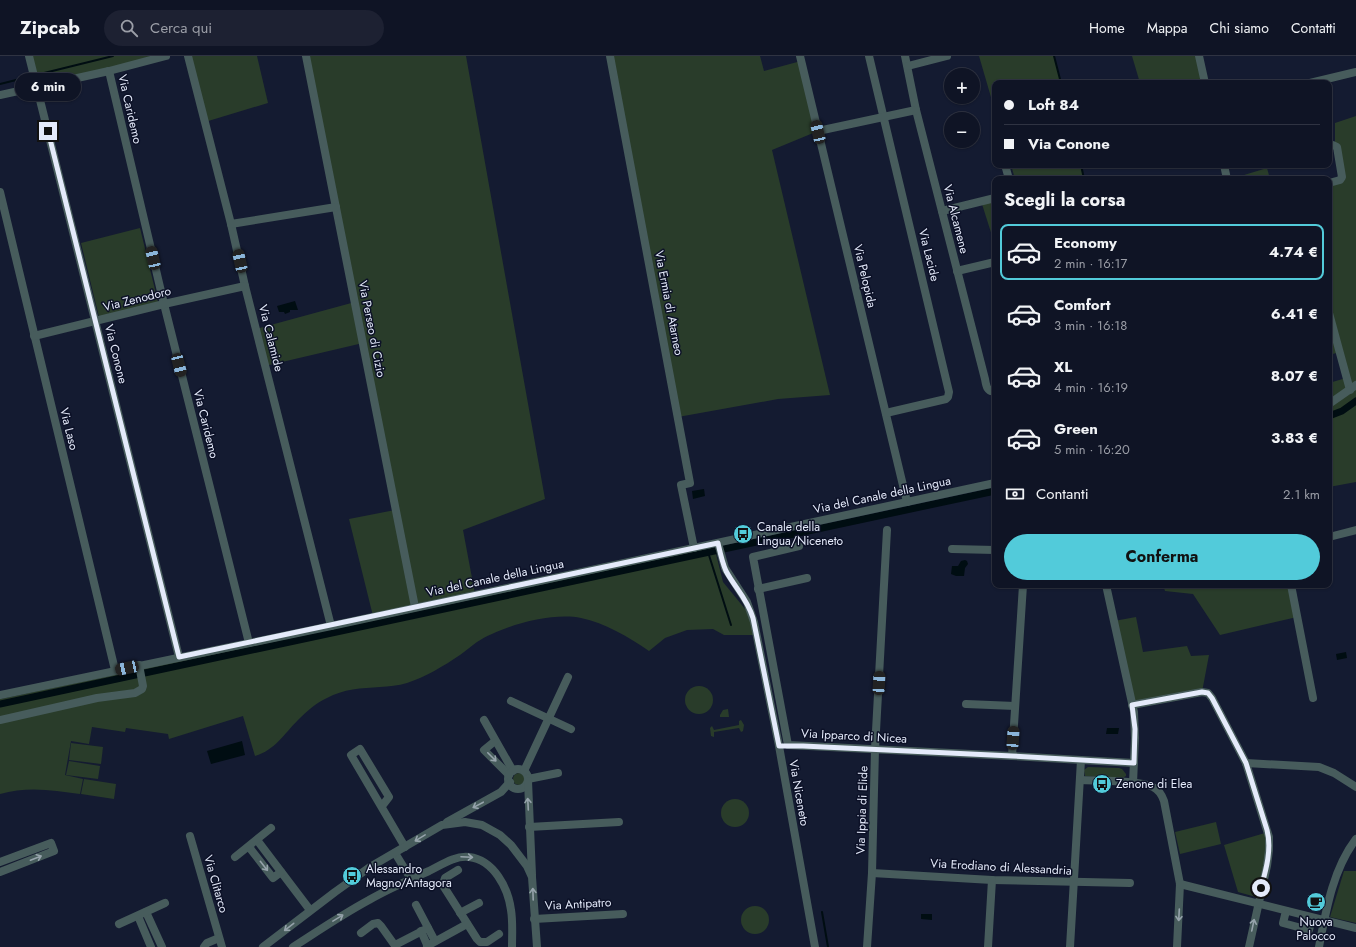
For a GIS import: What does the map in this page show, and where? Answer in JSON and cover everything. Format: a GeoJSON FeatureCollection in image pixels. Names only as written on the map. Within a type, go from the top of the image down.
{"type":"FeatureCollection","features":[{"type":"Feature","properties":{"kind":"street","name":"Via Conone"},"geometry":{"type":"LineString","coordinates":[[30,56],[179,657]]}},
{"type":"Feature","properties":{"kind":"street"},"geometry":{"type":"LineString","coordinates":[[0,95],[108,71],[166,56]]}},
{"type":"Feature","properties":{"kind":"street","name":"Via Calamide"},"geometry":{"type":"LineString","coordinates":[[188,56],[331,626]]}},
{"type":"Feature","properties":{"kind":"street","name":"Via Perseo di Cizio"},"geometry":{"type":"LineString","coordinates":[[306,56],[415,607]]}},
{"type":"Feature","properties":{"kind":"street","name":"Via Ermia di Atarneo"},"geometry":{"type":"LineString","coordinates":[[610,56],[690,483],[682,484],[694,548]]}},
{"type":"Feature","properties":{"kind":"street","name":"Via Pelopida"},"geometry":{"type":"LineString","coordinates":[[800,56],[907,502]]}},
{"type":"Feature","properties":{"kind":"street","name":"Via Lacide"},"geometry":{"type":"LineString","coordinates":[[869,56],[949,392],[946,399],[886,413]]}},
{"type":"Feature","properties":{"kind":"street","name":"Via Alcamene"},"geometry":{"type":"LineString","coordinates":[[905,56],[916,110],[987,388],[992,391]]}},
{"type":"Feature","properties":{"kind":"street"},"geometry":{"type":"LineString","coordinates":[[908,66],[947,56]]}},
{"type":"Feature","properties":{"kind":"street"},"geometry":{"type":"LineString","coordinates":[[1199,56],[1204,80]]}},
{"type":"Feature","properties":{"kind":"street","name":"Via Caridemo"},"geometry":{"type":"LineString","coordinates":[[108,71],[164,304],[249,643]]}},
{"type":"Feature","properties":{"kind":"street"},"geometry":{"type":"LineString","coordinates":[[1323,80],[1356,72]]}},
{"type":"Feature","properties":{"kind":"street"},"geometry":{"type":"LineString","coordinates":[[818,132],[916,110]]}},
{"type":"Feature","properties":{"kind":"street"},"geometry":{"type":"LineString","coordinates":[[1332,145],[1337,147],[1342,177],[1340,180],[1332,182]]}},
{"type":"Feature","properties":{"kind":"street","name":"Via Laso"},"geometry":{"type":"LineString","coordinates":[[0,192],[115,670]]}},
{"type":"Feature","properties":{"kind":"street"},"geometry":{"type":"LineString","coordinates":[[942,211],[992,199]]}},
{"type":"Feature","properties":{"kind":"street"},"geometry":{"type":"LineString","coordinates":[[231,224],[336,207]]}},
{"type":"Feature","properties":{"kind":"street"},"geometry":{"type":"LineString","coordinates":[[957,271],[992,263]]}},
{"type":"Feature","properties":{"kind":"street","name":"Via Zenodoro"},"geometry":{"type":"LineString","coordinates":[[34,336],[245,286]]}},
{"type":"Feature","properties":{"kind":"street"},"geometry":{"type":"LineString","coordinates":[[1332,322],[1353,387],[1332,402]]}},
{"type":"Feature","properties":{"kind":"street","name":"Via del Canale della Lingua"},"geometry":{"type":"LineString","coordinates":[[0,695],[115,670],[140,668],[179,657],[694,548],[718,545],[992,484]]}},
{"type":"Feature","properties":{"kind":"street","name":"Via Ippia di Elide"},"geometry":{"type":"LineString","coordinates":[[867,947],[872,873],[876,749],[887,530]]}},
{"type":"Feature","properties":{"kind":"street"},"geometry":{"type":"LineString","coordinates":[[1332,536],[1356,530]]}},
{"type":"Feature","properties":{"kind":"street","name":"Via Niceneto"},"geometry":{"type":"LineString","coordinates":[[718,545],[727,573],[747,602],[753,618],[779,746],[815,947]]}},
{"type":"Feature","properties":{"kind":"street","name":"Via Ipparco di Nicea"},"geometry":{"type":"LineString","coordinates":[[799,546],[753,557],[788,745],[1134,763]]}},
{"type":"Feature","properties":{"kind":"street"},"geometry":{"type":"LineString","coordinates":[[952,549],[992,550]]}},
{"type":"Feature","properties":{"kind":"street"},"geometry":{"type":"LineString","coordinates":[[758,589],[807,578]]}},
{"type":"Feature","properties":{"kind":"street"},"geometry":{"type":"LineString","coordinates":[[1012,756],[1023,588]]}},
{"type":"Feature","properties":{"kind":"street"},"geometry":{"type":"LineString","coordinates":[[1107,588],[1132,705],[1135,729],[1133,783]]}},
{"type":"Feature","properties":{"kind":"street"},"geometry":{"type":"LineString","coordinates":[[1292,588],[1313,698]]}},
{"type":"Feature","properties":{"kind":"street"},"geometry":{"type":"LineString","coordinates":[[0,720],[97,698],[135,693],[142,689],[143,681],[140,668]]}},
{"type":"Feature","properties":{"kind":"street"},"geometry":{"type":"LineString","coordinates":[[524,771],[568,676]]}},
{"type":"Feature","properties":{"kind":"street"},"geometry":{"type":"LineString","coordinates":[[1132,705],[1202,692],[1208,693],[1246,763],[1269,840],[1267,866],[1249,947]]}},
{"type":"Feature","properties":{"kind":"street"},"geometry":{"type":"LineString","coordinates":[[511,701],[571,729]]}},
{"type":"Feature","properties":{"kind":"street"},"geometry":{"type":"LineString","coordinates":[[966,704],[1015,706]]}},
{"type":"Feature","properties":{"kind":"street"},"geometry":{"type":"LineString","coordinates":[[484,720],[496,741],[511,776],[512,786],[521,788],[526,785],[528,780]]}},
{"type":"Feature","properties":{"kind":"street"},"geometry":{"type":"LineString","coordinates":[[496,741],[484,750],[511,776]]}},
{"type":"Feature","properties":{"kind":"street"},"geometry":{"type":"LineString","coordinates":[[779,746],[788,745]]}},
{"type":"Feature","properties":{"kind":"street"},"geometry":{"type":"LineString","coordinates":[[382,806],[389,797],[360,749],[351,755],[405,847]]}},
{"type":"Feature","properties":{"kind":"street"},"geometry":{"type":"LineString","coordinates":[[1070,947],[1081,760]]}},
{"type":"Feature","properties":{"kind":"street"},"geometry":{"type":"LineString","coordinates":[[1246,763],[1319,767],[1334,773],[1356,788]]}},
{"type":"Feature","properties":{"kind":"street"},"geometry":{"type":"LineString","coordinates":[[269,945],[310,910],[349,882],[396,852],[502,792],[511,776],[520,769],[527,775],[528,780],[529,827],[537,947]]}},
{"type":"Feature","properties":{"kind":"street"},"geometry":{"type":"LineString","coordinates":[[528,780],[558,773]]}},
{"type":"Feature","properties":{"kind":"street"},"geometry":{"type":"LineString","coordinates":[[1080,780],[1150,785],[1156,788],[1161,794],[1164,801],[1180,884],[1177,947]]}},
{"type":"Feature","properties":{"kind":"street"},"geometry":{"type":"LineString","coordinates":[[442,825],[469,822],[482,825],[493,830],[503,837],[522,858],[532,878]]}},
{"type":"Feature","properties":{"kind":"street"},"geometry":{"type":"LineString","coordinates":[[529,827],[619,822]]}},
{"type":"Feature","properties":{"kind":"street"},"geometry":{"type":"LineString","coordinates":[[235,858],[271,828]]}},
{"type":"Feature","properties":{"kind":"street","name":"Via Clitarco"},"geometry":{"type":"LineString","coordinates":[[190,836],[222,947]]}},
{"type":"Feature","properties":{"kind":"street"},"geometry":{"type":"LineString","coordinates":[[1319,947],[1324,920],[1340,867],[1356,839]]}},
{"type":"Feature","properties":{"kind":"street"},"geometry":{"type":"LineString","coordinates":[[257,840],[310,910]]}},
{"type":"Feature","properties":{"kind":"street"},"geometry":{"type":"LineString","coordinates":[[0,862],[51,843],[54,851],[0,872]]}},
{"type":"Feature","properties":{"kind":"street"},"geometry":{"type":"LineString","coordinates":[[249,847],[273,878],[281,872]]}},
{"type":"Feature","properties":{"kind":"street"},"geometry":{"type":"LineString","coordinates":[[396,852],[411,879]]}},
{"type":"Feature","properties":{"kind":"street"},"geometry":{"type":"LineString","coordinates":[[293,947],[351,910],[411,879],[462,857],[474,858],[487,864],[500,879],[509,900],[512,919],[512,947]]}},
{"type":"Feature","properties":{"kind":"street"},"geometry":{"type":"LineString","coordinates":[[458,870],[447,877],[443,884],[467,924],[478,940],[482,943],[488,942],[499,934]]}},
{"type":"Feature","properties":{"kind":"street","name":"Via Erodiano di Alessandria"},"geometry":{"type":"LineString","coordinates":[[872,873],[992,880],[1130,883]]}},
{"type":"Feature","properties":{"kind":"street"},"geometry":{"type":"LineString","coordinates":[[988,947],[992,880]]}},
{"type":"Feature","properties":{"kind":"street"},"geometry":{"type":"LineString","coordinates":[[1180,884],[1356,928]]}},
{"type":"Feature","properties":{"kind":"street"},"geometry":{"type":"LineString","coordinates":[[119,924],[165,902]]}},
{"type":"Feature","properties":{"kind":"street"},"geometry":{"type":"LineString","coordinates":[[460,913],[479,903]]}},
{"type":"Feature","properties":{"kind":"street"},"geometry":{"type":"LineString","coordinates":[[416,905],[424,929],[427,946],[467,924]]}},
{"type":"Feature","properties":{"kind":"street"},"geometry":{"type":"LineString","coordinates":[[1286,911],[1283,923],[1309,930],[1312,918]]}},
{"type":"Feature","properties":{"kind":"street"},"geometry":{"type":"LineString","coordinates":[[146,912],[162,947]]}},
{"type":"Feature","properties":{"kind":"street","name":"Via Antipatro"},"geometry":{"type":"LineString","coordinates":[[534,919],[623,914]]}},
{"type":"Feature","properties":{"kind":"street"},"geometry":{"type":"LineString","coordinates":[[138,916],[150,947]]}},
{"type":"Feature","properties":{"kind":"street"},"geometry":{"type":"LineString","coordinates":[[361,933],[378,923],[395,946],[424,929]]}},
{"type":"Feature","properties":{"kind":"street"},"geometry":{"type":"LineString","coordinates":[[424,929],[435,941]]}},
{"type":"Feature","properties":{"kind":"street"},"geometry":{"type":"LineString","coordinates":[[204,947],[207,943],[219,938]]}},
{"type":"Feature","properties":{"kind":"green space"},"geometry":{"type":"Polygon","coordinates":[[[29,56],[166,56],[37,87],[29,56]]]}},
{"type":"Feature","properties":{"kind":"green space"},"geometry":{"type":"Polygon","coordinates":[[[188,56],[257,56],[268,103],[205,122],[188,56]]]}},
{"type":"Feature","properties":{"kind":"green space"},"geometry":{"type":"Polygon","coordinates":[[[306,56],[466,56],[545,499],[463,530],[475,594],[373,616],[349,519],[395,510],[363,343],[265,366],[256,329],[355,302],[306,56]]]}},
{"type":"Feature","properties":{"kind":"green space"},"geometry":{"type":"Polygon","coordinates":[[[610,56],[760,56],[764,71],[801,61],[818,131],[772,150],[830,395],[778,399],[678,417],[610,56]]]}},
{"type":"Feature","properties":{"kind":"green space"},"geometry":{"type":"Polygon","coordinates":[[[979,56],[1054,56],[1060,80],[992,80],[992,101],[979,56]]]}},
{"type":"Feature","properties":{"kind":"green space"},"geometry":{"type":"Polygon","coordinates":[[[1132,56],[1199,56],[1204,80],[1139,80],[1132,56]]]}},
{"type":"Feature","properties":{"kind":"green space"},"geometry":{"type":"Polygon","coordinates":[[[1356,116],[1356,482],[1332,486],[1332,382],[1346,378],[1340,352],[1332,354],[1332,180],[1342,176],[1335,146],[1335,123],[1356,116]]]}},
{"type":"Feature","properties":{"kind":"green space"},"geometry":{"type":"Polygon","coordinates":[[[1012,168],[1082,168],[1083,176],[1014,176],[1012,168]]]}},
{"type":"Feature","properties":{"kind":"green space"},"geometry":{"type":"Polygon","coordinates":[[[1267,168],[1269,176],[1241,176],[1267,168]]]}},
{"type":"Feature","properties":{"kind":"green space"},"geometry":{"type":"Polygon","coordinates":[[[992,199],[992,236],[981,201],[992,199]]]}},
{"type":"Feature","properties":{"kind":"green space"},"geometry":{"type":"Polygon","coordinates":[[[140,228],[158,302],[99,317],[81,243],[140,228]]]}},
{"type":"Feature","properties":{"kind":"green space"},"geometry":{"type":"Polygon","coordinates":[[[710,548],[715,550],[723,582],[750,615],[753,635],[724,635],[713,629],[687,630],[665,638],[649,651],[616,631],[590,620],[581,618],[556,617],[527,622],[487,636],[448,663],[414,681],[404,684],[346,691],[333,695],[315,705],[305,713],[274,746],[255,756],[243,716],[169,739],[168,734],[126,728],[125,732],[92,727],[89,744],[71,741],[65,775],[83,779],[80,794],[30,789],[0,794],[0,699],[710,548]]]}},
{"type":"Feature","properties":{"kind":"green space"},"geometry":{"type":"Polygon","coordinates":[[[1164,588],[1292,588],[1297,617],[1220,635],[1193,594],[1165,591],[1164,588]]]}},
{"type":"Feature","properties":{"kind":"green space"},"geometry":{"type":"Polygon","coordinates":[[[1136,617],[1143,652],[1187,646],[1191,656],[1209,655],[1202,692],[1132,705],[1114,621],[1136,617]]]}},
{"type":"Feature","properties":{"kind":"green space"},"geometry":{"type":"Polygon","coordinates":[[[699,686],[705,687],[709,690],[712,694],[712,706],[709,710],[705,713],[699,714],[693,713],[689,710],[686,706],[685,700],[686,694],[689,690],[693,687],[699,686]]]}},
{"type":"Feature","properties":{"kind":"green space"},"geometry":{"type":"Polygon","coordinates":[[[728,709],[729,717],[720,717],[723,710],[728,709]]]}},
{"type":"Feature","properties":{"kind":"green space"},"geometry":{"type":"Polygon","coordinates":[[[741,720],[744,725],[743,731],[741,732],[739,728],[714,732],[714,737],[711,736],[710,728],[712,726],[714,730],[739,725],[739,721],[741,720]]]}},
{"type":"Feature","properties":{"kind":"green space"},"geometry":{"type":"Polygon","coordinates":[[[71,743],[103,747],[101,764],[69,760],[71,743]]]}},
{"type":"Feature","properties":{"kind":"green space"},"geometry":{"type":"Polygon","coordinates":[[[69,761],[100,766],[98,779],[66,775],[69,761]]]}},
{"type":"Feature","properties":{"kind":"green space"},"geometry":{"type":"Polygon","coordinates":[[[1088,767],[1119,768],[1122,769],[1126,776],[1121,779],[1085,776],[1084,770],[1088,767]]]}},
{"type":"Feature","properties":{"kind":"green space"},"geometry":{"type":"Polygon","coordinates":[[[519,773],[523,775],[525,779],[523,783],[519,785],[515,783],[513,779],[515,775],[519,773]]]}},
{"type":"Feature","properties":{"kind":"green space"},"geometry":{"type":"Polygon","coordinates":[[[84,779],[116,784],[114,799],[81,794],[84,779]]]}},
{"type":"Feature","properties":{"kind":"green space"},"geometry":{"type":"Polygon","coordinates":[[[735,799],[741,800],[745,803],[748,807],[748,819],[745,823],[741,826],[735,827],[729,826],[725,823],[722,819],[721,813],[722,807],[725,803],[729,800],[735,799]]]}},
{"type":"Feature","properties":{"kind":"green space"},"geometry":{"type":"Polygon","coordinates":[[[1216,822],[1221,844],[1180,854],[1175,832],[1216,822]]]}},
{"type":"Feature","properties":{"kind":"green space"},"geometry":{"type":"Polygon","coordinates":[[[1265,833],[1266,849],[1263,873],[1256,897],[1238,892],[1224,845],[1265,833]]]}},
{"type":"Feature","properties":{"kind":"green space"},"geometry":{"type":"Polygon","coordinates":[[[1344,871],[1356,871],[1356,923],[1330,917],[1344,871]]]}},
{"type":"Feature","properties":{"kind":"green space"},"geometry":{"type":"Polygon","coordinates":[[[755,906],[761,907],[765,910],[768,914],[768,926],[765,930],[761,933],[755,934],[749,933],[745,930],[742,926],[741,920],[742,914],[745,910],[749,907],[755,906]]]}},
{"type":"Feature","properties":{"kind":"shaded area"},"geometry":{"type":"Polygon","coordinates":[[[295,301],[298,310],[290,310],[290,312],[285,314],[284,312],[279,312],[277,306],[295,301]]]}},
{"type":"Feature","properties":{"kind":"shaded area"},"geometry":{"type":"Polygon","coordinates":[[[704,489],[705,496],[693,499],[692,491],[704,489]]]}},
{"type":"Feature","properties":{"kind":"shaded area"},"geometry":{"type":"Polygon","coordinates":[[[965,560],[968,564],[965,568],[964,576],[956,576],[951,574],[952,566],[958,566],[961,561],[965,560]]]}},
{"type":"Feature","properties":{"kind":"shaded area"},"geometry":{"type":"Polygon","coordinates":[[[1346,652],[1347,658],[1337,660],[1336,654],[1346,652]]]}},
{"type":"Feature","properties":{"kind":"shaded area"},"geometry":{"type":"Polygon","coordinates":[[[1107,728],[1119,728],[1118,734],[1106,734],[1107,728]]]}},
{"type":"Feature","properties":{"kind":"shaded area"},"geometry":{"type":"Polygon","coordinates":[[[242,741],[245,755],[211,764],[207,751],[242,741]]]}},
{"type":"Feature","properties":{"kind":"shaded area"},"geometry":{"type":"Polygon","coordinates":[[[921,914],[932,914],[932,920],[921,919],[921,914]]]}},
{"type":"Feature","properties":{"kind":"waterway"},"geometry":{"type":"LineString","coordinates":[[36,75],[113,56]]}},
{"type":"Feature","properties":{"kind":"waterway"},"geometry":{"type":"LineString","coordinates":[[1054,56],[1060,80]]}},
{"type":"Feature","properties":{"kind":"waterway"},"geometry":{"type":"LineString","coordinates":[[0,84],[32,76]]}},
{"type":"Feature","properties":{"kind":"waterway"},"geometry":{"type":"LineString","coordinates":[[1082,168],[1083,176]]}},
{"type":"Feature","properties":{"kind":"waterway"},"geometry":{"type":"LineString","coordinates":[[1332,415],[1342,411],[1356,401]]}},
{"type":"Feature","properties":{"kind":"waterway"},"geometry":{"type":"LineString","coordinates":[[0,704],[992,492]]}},
{"type":"Feature","properties":{"kind":"waterway"},"geometry":{"type":"LineString","coordinates":[[708,552],[731,625]]}},
{"type":"Feature","properties":{"kind":"waterway"},"geometry":{"type":"LineString","coordinates":[[822,912],[828,947]]}},
{"type":"Feature","properties":{"kind":"place","name":"Canale della Lingua/Niceneto"},"geometry":{"type":"Point","coordinates":[743,534]}},
{"type":"Feature","properties":{"kind":"place","name":"Zenone di Elea"},"geometry":{"type":"Point","coordinates":[1102,784]}},
{"type":"Feature","properties":{"kind":"place","name":"Alessandro Magno/Antagora"},"geometry":{"type":"Point","coordinates":[352,876]}},
{"type":"Feature","properties":{"kind":"place","name":"Nuova Palocco"},"geometry":{"type":"Point","coordinates":[1316,902]}},
{"type":"Feature","properties":{"kind":"route"},"geometry":{"type":"LineString","coordinates":[[48,131],[179,657],[718,543],[726,571],[745,599],[753,618],[779,746],[788,745],[1134,763],[1135,729],[1132,705],[1206,692],[1212,698],[1246,763],[1267,830],[1269,850],[1267,866],[1261,888]]}}]}
